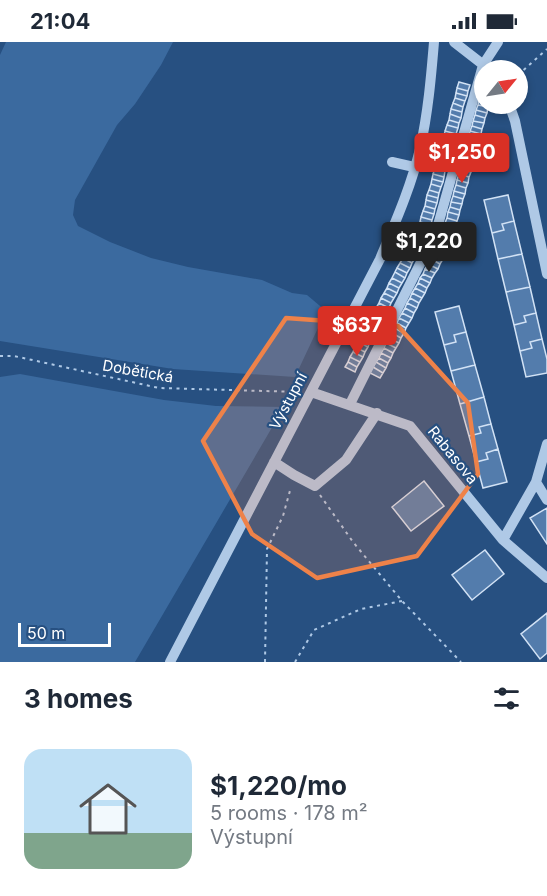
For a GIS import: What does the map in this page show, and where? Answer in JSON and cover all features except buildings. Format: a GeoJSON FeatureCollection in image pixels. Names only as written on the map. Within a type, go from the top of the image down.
{"type":"FeatureCollection","features":[{"type":"Feature","properties":{"kind":"street","name":"Výstupní"},"geometry":{"type":"LineString","coordinates":[[170,662],[380,259],[401,208],[419,150],[430,95],[434,42]]}},
{"type":"Feature","properties":{"kind":"street"},"geometry":{"type":"LineString","coordinates":[[454,42],[477,60]]}},
{"type":"Feature","properties":{"kind":"street"},"geometry":{"type":"LineString","coordinates":[[490,60],[498,42]]}},
{"type":"Feature","properties":{"kind":"street"},"geometry":{"type":"LineString","coordinates":[[350,404],[436,232],[474,110]]}},
{"type":"Feature","properties":{"kind":"street"},"geometry":{"type":"LineString","coordinates":[[513,114],[547,274]]}},
{"type":"Feature","properties":{"kind":"street"},"geometry":{"type":"LineString","coordinates":[[392,162],[414,167]]}},
{"type":"Feature","properties":{"kind":"street","name":"Rabasova"},"geometry":{"type":"LineString","coordinates":[[311,392],[410,426],[503,540],[547,578]]}},
{"type":"Feature","properties":{"kind":"street"},"geometry":{"type":"LineString","coordinates":[[274,462],[315,486],[346,460],[377,413]]}},
{"type":"Feature","properties":{"kind":"street"},"geometry":{"type":"LineString","coordinates":[[503,540],[536,482],[547,444]]}},
{"type":"Feature","properties":{"kind":"street"},"geometry":{"type":"LineString","coordinates":[[536,482],[547,500]]}},
{"type":"Feature","properties":{"kind":"path"},"geometry":{"type":"LineString","coordinates":[[528,66],[547,49]]}},
{"type":"Feature","properties":{"kind":"path","name":"Dobětická"},"geometry":{"type":"LineString","coordinates":[[0,356],[14,356],[159,388],[311,392]]}},
{"type":"Feature","properties":{"kind":"path"},"geometry":{"type":"LineString","coordinates":[[265,662],[267,549],[283,516],[294,475]]}},
{"type":"Feature","properties":{"kind":"path"},"geometry":{"type":"LineString","coordinates":[[315,486],[353,543],[402,601],[460,662]]}},
{"type":"Feature","properties":{"kind":"path"},"geometry":{"type":"LineString","coordinates":[[295,662],[314,630],[361,609],[402,601]]}},
{"type":"Feature","properties":{"kind":"highlighted area"},"geometry":{"type":"Polygon","coordinates":[[[286,318],[398,326],[468,403],[478,474],[417,556],[317,578],[252,534],[203,441],[286,318]]]}},
{"type":"Feature","properties":{"kind":"shaded area"},"geometry":{"type":"Polygon","coordinates":[[[6,42],[173,42],[135,104],[117,125],[75,200],[73,215],[78,226],[110,242],[151,258],[262,280],[292,293],[307,295],[326,311],[295,377],[173,369],[0,341],[0,55],[6,42]]]}},
{"type":"Feature","properties":{"kind":"shaded area"},"geometry":{"type":"Polygon","coordinates":[[[20,374],[164,400],[216,406],[284,407],[135,662],[0,662],[0,377],[20,374]]]}}]}
